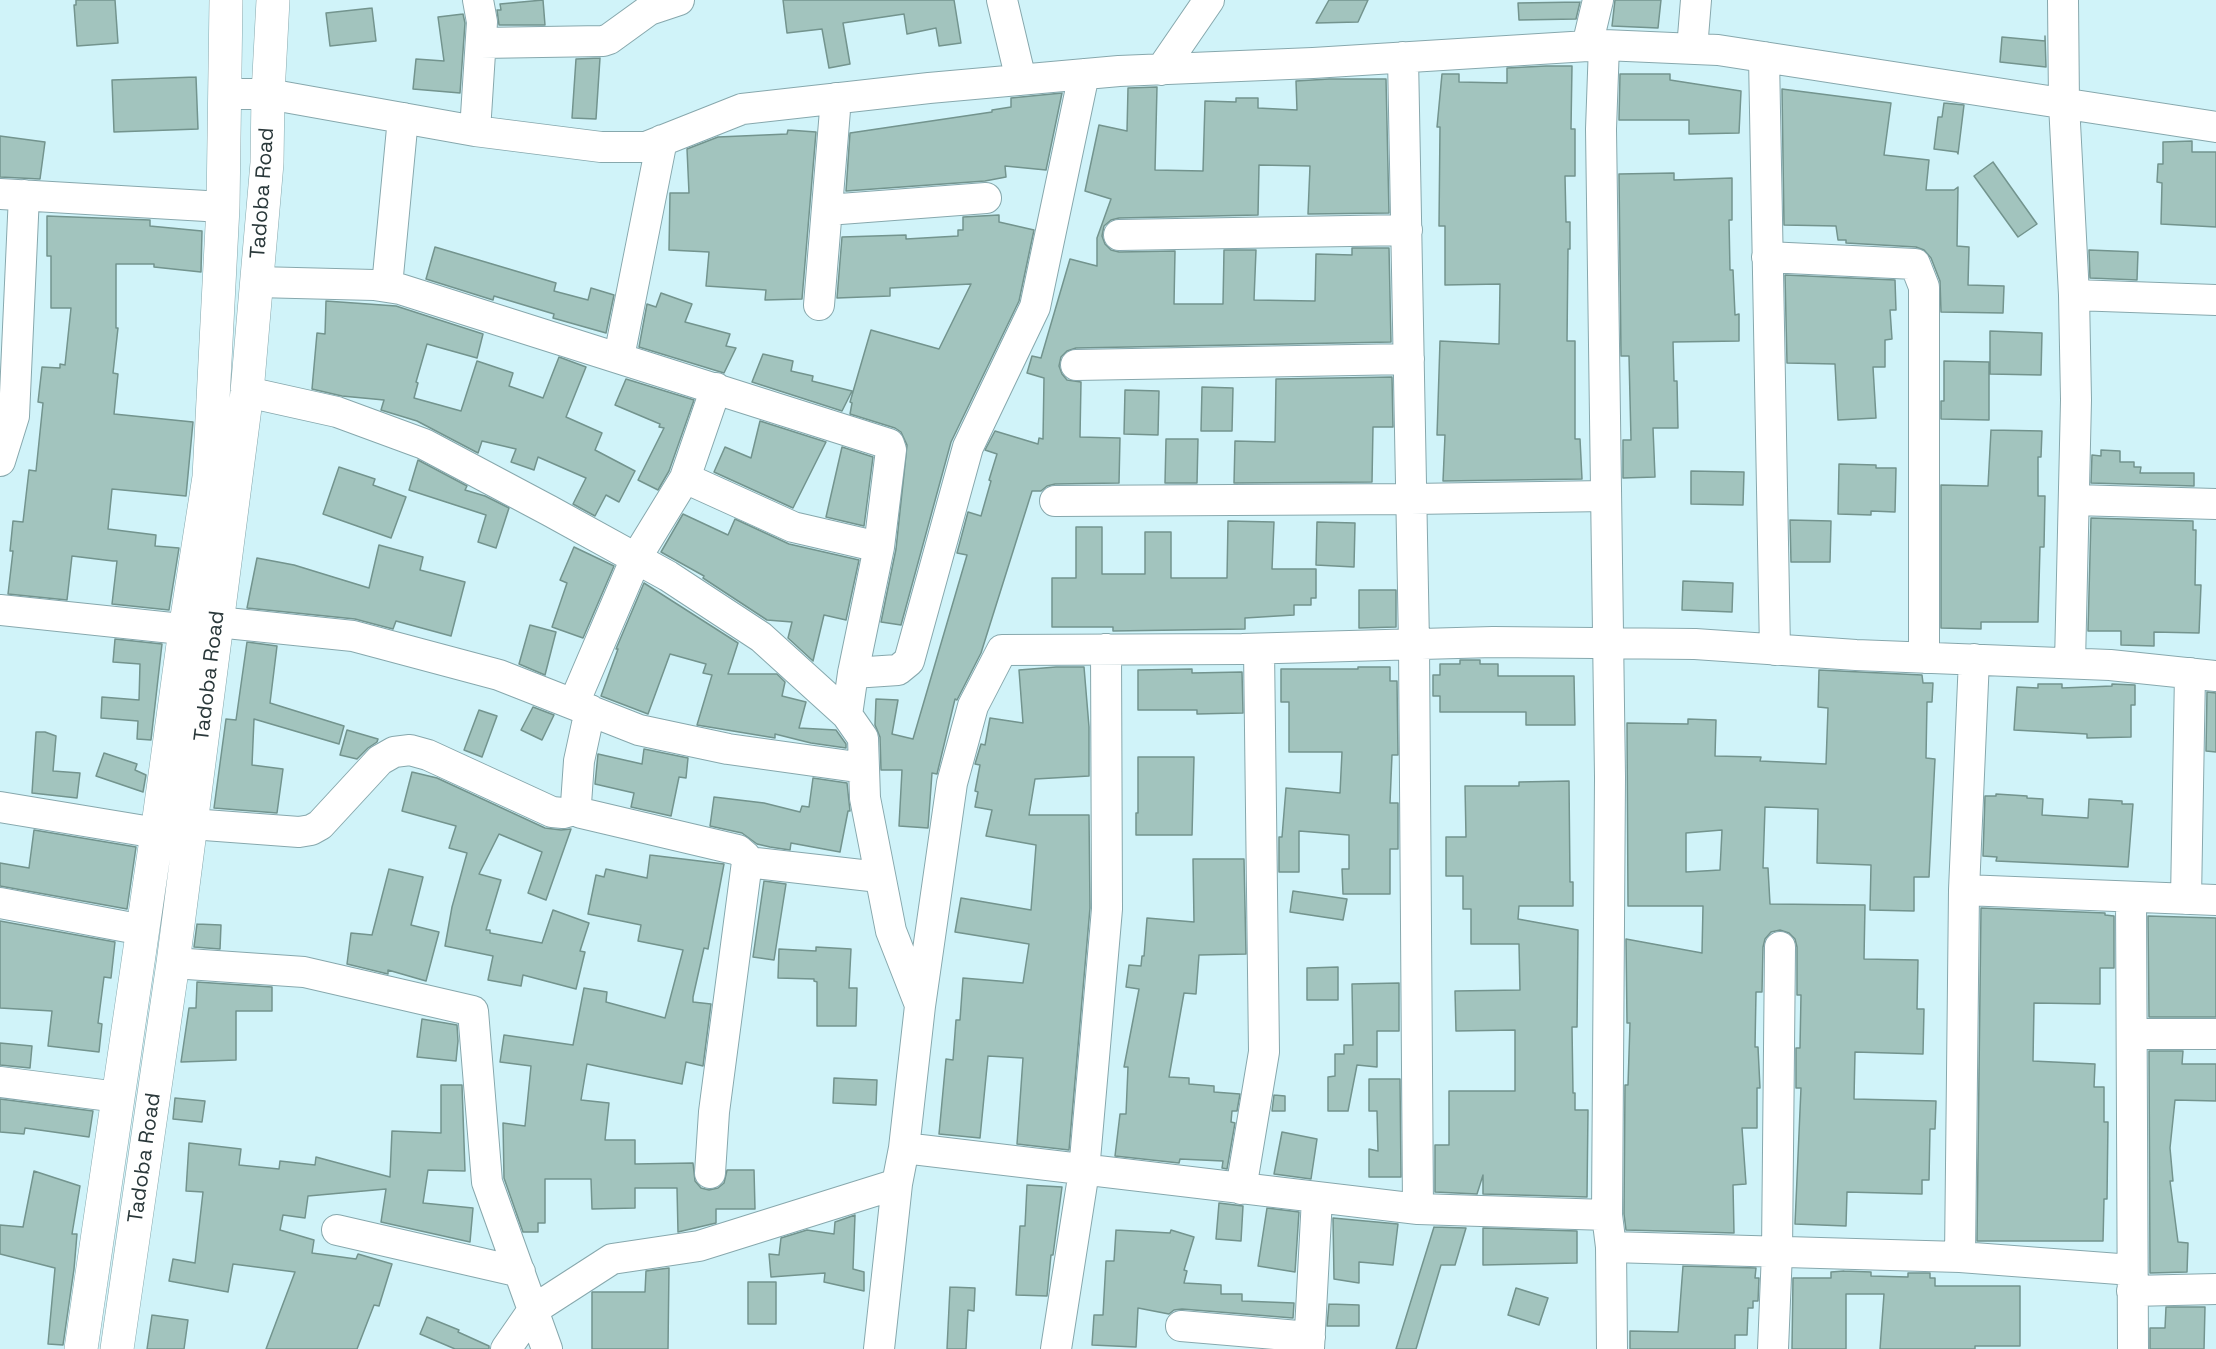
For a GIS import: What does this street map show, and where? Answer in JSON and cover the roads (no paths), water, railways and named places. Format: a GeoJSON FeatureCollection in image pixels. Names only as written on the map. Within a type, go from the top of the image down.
{"type":"FeatureCollection","features":[{"type":"Feature","properties":{"kind":"main road","name":"Tadoba Road"},"geometry":{"type":"LineString","coordinates":[[117,1349],[191,824],[206,628],[210,466],[223,207],[226,0]]}},
{"type":"Feature","properties":{"kind":"main road","name":"Tadoba Road"},"geometry":{"type":"LineString","coordinates":[[81,1349],[157,833],[206,628],[247,392],[267,164],[273,0]]}},
{"type":"Feature","properties":{"kind":"street"},"geometry":{"type":"LineString","coordinates":[[476,131],[482,16],[478,0]]}},
{"type":"Feature","properties":{"kind":"street"},"geometry":{"type":"LineString","coordinates":[[481,43],[603,41],[649,10],[679,0]]}},
{"type":"Feature","properties":{"kind":"street"},"geometry":{"type":"LineString","coordinates":[[1002,0],[1021,80]]}},
{"type":"Feature","properties":{"kind":"street"},"geometry":{"type":"LineString","coordinates":[[1161,69],[1209,0]]}},
{"type":"Feature","properties":{"kind":"street"},"geometry":{"type":"LineString","coordinates":[[1598,0],[1595,45],[1601,129],[1610,789],[1607,1215],[1611,1247],[1612,1349]]}},
{"type":"Feature","properties":{"kind":"street"},"geometry":{"type":"LineString","coordinates":[[1692,49],[1696,0]]}},
{"type":"Feature","properties":{"kind":"street"},"geometry":{"type":"LineString","coordinates":[[2063,0],[2064,104],[2074,295],[2074,500],[2070,663]]}},
{"type":"Feature","properties":{"kind":"street"},"geometry":{"type":"LineString","coordinates":[[225,94],[268,94],[476,131],[601,147],[646,147],[742,109],[836,98],[1084,74],[1595,45],[1718,50],[2216,127]]}},
{"type":"Feature","properties":{"kind":"street"},"geometry":{"type":"LineString","coordinates":[[1403,57],[1414,644],[1418,1209]]}},
{"type":"Feature","properties":{"kind":"street"},"geometry":{"type":"LineString","coordinates":[[1764,57],[1775,650]]}},
{"type":"Feature","properties":{"kind":"street"},"geometry":{"type":"LineString","coordinates":[[853,673],[898,670],[909,661],[968,447],[1035,307],[1084,74]]}},
{"type":"Feature","properties":{"kind":"street"},"geometry":{"type":"LineString","coordinates":[[819,305],[836,98]]}},
{"type":"Feature","properties":{"kind":"street"},"geometry":{"type":"LineString","coordinates":[[387,286],[403,118]]}},
{"type":"Feature","properties":{"kind":"street"},"geometry":{"type":"LineString","coordinates":[[619,357],[662,140]]}},
{"type":"Feature","properties":{"kind":"street"},"geometry":{"type":"LineString","coordinates":[[0,461],[14,416],[12,194],[223,207]]}},
{"type":"Feature","properties":{"kind":"street"},"geometry":{"type":"LineString","coordinates":[[827,210],[986,198]]}},
{"type":"Feature","properties":{"kind":"street"},"geometry":{"type":"LineString","coordinates":[[1119,235],[1407,230]]}},
{"type":"Feature","properties":{"kind":"street"},"geometry":{"type":"LineString","coordinates":[[1767,258],[1915,264],[1924,287],[1924,658]]}},
{"type":"Feature","properties":{"kind":"street"},"geometry":{"type":"LineString","coordinates":[[257,282],[387,286],[619,357],[889,444],[891,450],[879,547],[853,673],[847,715]]}},
{"type":"Feature","properties":{"kind":"street"},"geometry":{"type":"LineString","coordinates":[[2074,295],[2216,300]]}},
{"type":"Feature","properties":{"kind":"street"},"geometry":{"type":"LineString","coordinates":[[1076,365],[1409,359]]}},
{"type":"Feature","properties":{"kind":"street"},"geometry":{"type":"LineString","coordinates":[[710,1173],[714,1112],[746,856],[738,850],[585,815],[577,809],[576,804],[582,707],[636,558],[685,478],[716,388]]}},
{"type":"Feature","properties":{"kind":"street"},"geometry":{"type":"LineString","coordinates":[[247,392],[337,412],[424,444],[636,558],[668,576],[761,637],[847,715],[863,738],[865,798],[879,877],[891,931],[920,1006]]}},
{"type":"Feature","properties":{"kind":"street"},"geometry":{"type":"LineString","coordinates":[[685,478],[793,527],[879,547]]}},
{"type":"Feature","properties":{"kind":"street"},"geometry":{"type":"LineString","coordinates":[[1055,501],[1411,500],[1606,496]]}},
{"type":"Feature","properties":{"kind":"street"},"geometry":{"type":"LineString","coordinates":[[2074,500],[2216,504]]}},
{"type":"Feature","properties":{"kind":"street"},"geometry":{"type":"LineString","coordinates":[[0,610],[206,628],[353,636],[499,675],[639,730],[728,748],[864,768]]}},
{"type":"Feature","properties":{"kind":"street"},"geometry":{"type":"LineString","coordinates":[[879,1349],[897,1184],[904,1148],[920,1006],[952,783],[973,706],[1002,650],[1259,649],[1414,644],[1608,642],[1695,644],[1924,658],[2110,665],[2203,675],[2186,899]]}},
{"type":"Feature","properties":{"kind":"street"},"geometry":{"type":"LineString","coordinates":[[1056,1349],[1084,1171],[1107,909],[1106,649]]}},
{"type":"Feature","properties":{"kind":"street"},"geometry":{"type":"LineString","coordinates":[[1241,1189],[1264,1052],[1259,649]]}},
{"type":"Feature","properties":{"kind":"street"},"geometry":{"type":"LineString","coordinates":[[1960,1257],[1964,890],[1974,659]]}},
{"type":"Feature","properties":{"kind":"street"},"geometry":{"type":"LineString","coordinates":[[191,824],[299,832],[311,830],[320,825],[380,760],[394,752],[410,750],[428,755],[552,812],[562,813],[577,809]]}},
{"type":"Feature","properties":{"kind":"street"},"geometry":{"type":"LineString","coordinates":[[0,807],[157,833]]}},
{"type":"Feature","properties":{"kind":"street"},"geometry":{"type":"LineString","coordinates":[[747,862],[879,877]]}},
{"type":"Feature","properties":{"kind":"street"},"geometry":{"type":"LineString","coordinates":[[1964,890],[2216,900]]}},
{"type":"Feature","properties":{"kind":"street"},"geometry":{"type":"LineString","coordinates":[[2131,897],[2133,1349]]}},
{"type":"Feature","properties":{"kind":"street"},"geometry":{"type":"LineString","coordinates":[[0,903],[143,930]]}},
{"type":"Feature","properties":{"kind":"street"},"geometry":{"type":"LineString","coordinates":[[1773,1349],[1777,1252],[1780,947]]}},
{"type":"Feature","properties":{"kind":"street"},"geometry":{"type":"LineString","coordinates":[[173,963],[304,972],[473,1011],[487,1182],[547,1349]]}},
{"type":"Feature","properties":{"kind":"street"},"geometry":{"type":"LineString","coordinates":[[2132,1034],[2216,1034]]}},
{"type":"Feature","properties":{"kind":"street"},"geometry":{"type":"LineString","coordinates":[[0,1082],[118,1096]]}},
{"type":"Feature","properties":{"kind":"street"},"geometry":{"type":"LineString","coordinates":[[904,1148],[1418,1209],[1607,1215]]}},
{"type":"Feature","properties":{"kind":"street"},"geometry":{"type":"LineString","coordinates":[[506,1349],[533,1310],[612,1259],[699,1246],[897,1184]]}},
{"type":"Feature","properties":{"kind":"street"},"geometry":{"type":"LineString","coordinates":[[1181,1326],[1310,1343],[1317,1198]]}},
{"type":"Feature","properties":{"kind":"street"},"geometry":{"type":"LineString","coordinates":[[337,1230],[520,1272]]}},
{"type":"Feature","properties":{"kind":"street"},"geometry":{"type":"LineString","coordinates":[[1611,1247],[1960,1257],[2132,1281],[2216,1289]]}}]}
